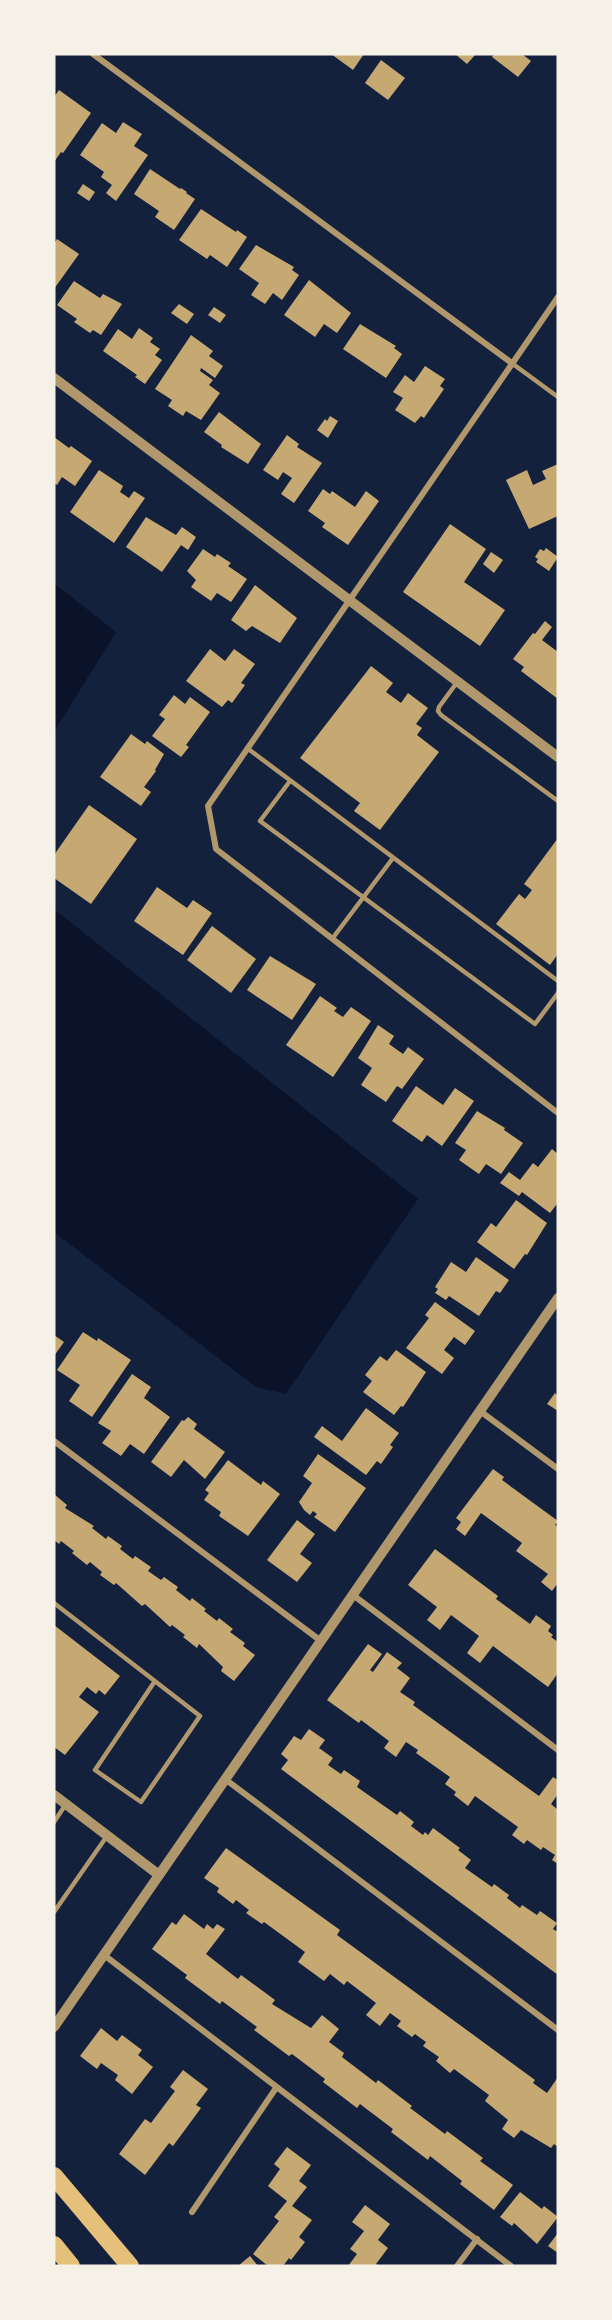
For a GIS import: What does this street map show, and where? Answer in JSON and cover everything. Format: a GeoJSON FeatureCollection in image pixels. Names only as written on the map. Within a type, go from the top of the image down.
{"type":"FeatureCollection","features":[{"type":"Feature","properties":{"kind":"highway"},"geometry":{"type":"LineString","coordinates":[[54,2176],[130,2266]]}},
{"type":"Feature","properties":{"kind":"highway"},"geometry":{"type":"LineString","coordinates":[[54,2245],[71,2266]]}},
{"type":"Feature","properties":{"kind":"street"},"geometry":{"type":"LineString","coordinates":[[93,54],[513,364]]}},
{"type":"Feature","properties":{"kind":"street"},"geometry":{"type":"LineString","coordinates":[[558,297],[208,806],[216,849],[558,1113]]}},
{"type":"Feature","properties":{"kind":"street"},"geometry":{"type":"LineString","coordinates":[[54,378],[558,757]]}},
{"type":"Feature","properties":{"kind":"street"},"geometry":{"type":"LineString","coordinates":[[54,2027],[558,1298]]}},
{"type":"Feature","properties":{"kind":"street"},"geometry":{"type":"LineString","coordinates":[[480,1411],[558,1469]]}},
{"type":"Feature","properties":{"kind":"street"},"geometry":{"type":"LineString","coordinates":[[54,1441],[321,1641]]}},
{"type":"Feature","properties":{"kind":"street"},"geometry":{"type":"LineString","coordinates":[[353,1595],[558,1750]]}},
{"type":"Feature","properties":{"kind":"street"},"geometry":{"type":"LineString","coordinates":[[225,1779],[558,2030]]}},
{"type":"Feature","properties":{"kind":"street"},"geometry":{"type":"LineString","coordinates":[[54,1795],[159,1875]]}},
{"type":"Feature","properties":{"kind":"street"},"geometry":{"type":"LineString","coordinates":[[104,1955],[511,2266]]}},
{"type":"Feature","properties":{"kind":"street"},"geometry":{"type":"LineString","coordinates":[[192,2212],[276,2088]]}},
{"type":"Feature","properties":{"kind":"street"},"geometry":{"type":"LineString","coordinates":[[457,2266],[477,2239]]}},
{"type":"Feature","properties":{"kind":"lane"},"geometry":{"type":"LineString","coordinates":[[513,364],[558,398]]}},
{"type":"Feature","properties":{"kind":"lane"},"geometry":{"type":"LineString","coordinates":[[458,681],[439,707],[438,711],[441,715],[558,801]]}},
{"type":"Feature","properties":{"kind":"lane"},"geometry":{"type":"LineString","coordinates":[[246,748],[558,981]]}},
{"type":"Feature","properties":{"kind":"lane"},"geometry":{"type":"LineString","coordinates":[[290,781],[260,821],[535,1024],[558,993]]}},
{"type":"Feature","properties":{"kind":"lane"},"geometry":{"type":"LineString","coordinates":[[332,939],[393,858]]}},
{"type":"Feature","properties":{"kind":"lane"},"geometry":{"type":"LineString","coordinates":[[54,1604],[155,1681],[200,1716],[141,1802],[95,1770],[155,1681]]}},
{"type":"Feature","properties":{"kind":"lane"},"geometry":{"type":"LineString","coordinates":[[54,1822],[66,1804]]}},
{"type":"Feature","properties":{"kind":"lane"},"geometry":{"type":"LineString","coordinates":[[54,1912],[107,1836]]}},
{"type":"Feature","properties":{"kind":"water"},"geometry":{"type":"Polygon","coordinates":[[[54,583],[116,632],[54,732],[54,583]]]}},
{"type":"Feature","properties":{"kind":"water"},"geometry":{"type":"Polygon","coordinates":[[[54,909],[418,1199],[286,1394],[256,1387],[54,1232],[54,909]]]}},
{"type":"Feature","properties":{"kind":"building"},"geometry":{"type":"Polygon","coordinates":[[[331,54],[364,54],[353,70],[331,54]]]}},
{"type":"Feature","properties":{"kind":"building"},"geometry":{"type":"Polygon","coordinates":[[[455,54],[476,54],[467,64],[455,54]]]}},
{"type":"Feature","properties":{"kind":"building"},"geometry":{"type":"Polygon","coordinates":[[[494,54],[522,54],[531,61],[518,77],[492,57],[494,54]]]}},
{"type":"Feature","properties":{"kind":"building"},"geometry":{"type":"Polygon","coordinates":[[[381,60],[405,78],[388,100],[365,83],[381,60]]]}},
{"type":"Feature","properties":{"kind":"building"},"geometry":{"type":"Polygon","coordinates":[[[59,90],[91,113],[54,162],[54,97],[59,90]]]}},
{"type":"Feature","properties":{"kind":"building"},"geometry":{"type":"Polygon","coordinates":[[[123,122],[142,134],[134,146],[148,155],[116,201],[106,193],[112,185],[101,177],[104,172],[80,155],[102,123],[116,133],[123,122]]]}},
{"type":"Feature","properties":{"kind":"building"},"geometry":{"type":"Polygon","coordinates":[[[150,169],[195,199],[174,230],[155,217],[159,211],[134,194],[150,169]]]}},
{"type":"Feature","properties":{"kind":"building"},"geometry":{"type":"Polygon","coordinates":[[[83,184],[95,192],[89,201],[77,193],[83,184]]]}},
{"type":"Feature","properties":{"kind":"building"},"geometry":{"type":"Polygon","coordinates":[[[201,209],[247,237],[227,267],[210,255],[207,259],[179,240],[201,209]]]}},
{"type":"Feature","properties":{"kind":"building"},"geometry":{"type":"Polygon","coordinates":[[[57,239],[79,254],[54,289],[54,244],[57,239]]]}},
{"type":"Feature","properties":{"kind":"building"},"geometry":{"type":"Polygon","coordinates":[[[256,245],[294,267],[292,270],[299,275],[282,300],[273,293],[265,304],[251,295],[259,283],[239,269],[256,245]]]}},
{"type":"Feature","properties":{"kind":"building"},"geometry":{"type":"Polygon","coordinates":[[[309,280],[351,313],[337,333],[324,324],[315,337],[284,315],[309,280]]]}},
{"type":"Feature","properties":{"kind":"building"},"geometry":{"type":"Polygon","coordinates":[[[74,281],[100,298],[103,294],[122,304],[101,335],[93,330],[90,333],[74,322],[77,319],[57,305],[74,281]]]}},
{"type":"Feature","properties":{"kind":"building"},"geometry":{"type":"Polygon","coordinates":[[[179,304],[194,314],[187,324],[171,313],[179,304]]]}},
{"type":"Feature","properties":{"kind":"building"},"geometry":{"type":"Polygon","coordinates":[[[214,307],[226,315],[220,323],[208,315],[214,307]]]}},
{"type":"Feature","properties":{"kind":"building"},"geometry":{"type":"Polygon","coordinates":[[[360,324],[396,346],[394,348],[402,354],[386,378],[343,349],[360,324]]]}},
{"type":"Feature","properties":{"kind":"building"},"geometry":{"type":"Polygon","coordinates":[[[139,328],[153,338],[150,342],[160,349],[155,355],[162,360],[145,384],[135,377],[137,375],[103,351],[118,329],[132,339],[139,328]]]}},
{"type":"Feature","properties":{"kind":"building"},"geometry":{"type":"Polygon","coordinates":[[[191,335],[213,351],[209,356],[223,366],[215,378],[201,368],[200,371],[213,380],[209,385],[220,393],[201,420],[186,411],[183,416],[168,406],[172,400],[155,389],[191,335]]]}},
{"type":"Feature","properties":{"kind":"building"},"geometry":{"type":"Polygon","coordinates":[[[425,366],[445,379],[440,386],[444,389],[424,418],[421,416],[415,423],[395,410],[403,398],[393,392],[405,375],[414,382],[425,366]]]}},
{"type":"Feature","properties":{"kind":"building"},"geometry":{"type":"Polygon","coordinates":[[[219,412],[261,444],[248,464],[221,447],[222,445],[204,432],[219,412]]]}},
{"type":"Feature","properties":{"kind":"building"},"geometry":{"type":"Polygon","coordinates":[[[330,416],[338,421],[328,438],[317,430],[330,416]]]}},
{"type":"Feature","properties":{"kind":"building"},"geometry":{"type":"Polygon","coordinates":[[[287,435],[299,444],[297,447],[322,463],[294,503],[281,494],[292,478],[283,472],[278,480],[263,470],[287,435]]]}},
{"type":"Feature","properties":{"kind":"building"},"geometry":{"type":"Polygon","coordinates":[[[54,437],[92,461],[75,486],[62,477],[57,485],[54,483],[54,437]]]}},
{"type":"Feature","properties":{"kind":"building"},"geometry":{"type":"Polygon","coordinates":[[[558,464],[558,516],[529,529],[506,480],[527,470],[533,485],[546,479],[542,471],[558,464]]]}},
{"type":"Feature","properties":{"kind":"building"},"geometry":{"type":"Polygon","coordinates":[[[99,470],[123,486],[120,492],[129,498],[134,491],[145,498],[114,543],[70,512],[99,470]]]}},
{"type":"Feature","properties":{"kind":"building"},"geometry":{"type":"Polygon","coordinates":[[[323,489],[330,494],[332,491],[355,507],[366,491],[379,501],[348,545],[322,527],[325,523],[308,511],[323,489]]]}},
{"type":"Feature","properties":{"kind":"building"},"geometry":{"type":"Polygon","coordinates":[[[146,517],[176,535],[182,527],[196,537],[188,550],[181,545],[162,572],[126,547],[146,517]]]}},
{"type":"Feature","properties":{"kind":"building"},"geometry":{"type":"Polygon","coordinates":[[[450,524],[486,549],[464,582],[505,610],[480,646],[403,592],[450,524]]]}},
{"type":"Feature","properties":{"kind":"building"},"geometry":{"type":"Polygon","coordinates":[[[546,548],[558,557],[549,571],[536,562],[538,559],[535,557],[540,549],[544,551],[546,548]]]}},
{"type":"Feature","properties":{"kind":"building"},"geometry":{"type":"Polygon","coordinates":[[[203,549],[231,563],[228,566],[247,579],[231,602],[217,593],[211,601],[191,587],[196,580],[187,571],[203,549]]]}},
{"type":"Feature","properties":{"kind":"building"},"geometry":{"type":"Polygon","coordinates":[[[491,552],[503,560],[494,573],[483,564],[491,552]]]}},
{"type":"Feature","properties":{"kind":"building"},"geometry":{"type":"Polygon","coordinates":[[[255,585],[297,618],[280,643],[252,626],[246,631],[231,620],[255,585]]]}},
{"type":"Feature","properties":{"kind":"building"},"geometry":{"type":"Polygon","coordinates":[[[545,621],[552,627],[542,640],[558,652],[558,699],[521,671],[524,667],[513,659],[545,621]]]}},
{"type":"Feature","properties":{"kind":"building"},"geometry":{"type":"Polygon","coordinates":[[[210,649],[225,661],[234,649],[255,664],[241,683],[245,685],[232,703],[228,700],[222,707],[186,681],[210,649]]]}},
{"type":"Feature","properties":{"kind":"building"},"geometry":{"type":"Polygon","coordinates":[[[371,666],[393,683],[386,692],[401,703],[408,693],[428,708],[416,724],[422,728],[417,735],[439,752],[380,830],[354,811],[360,803],[300,758],[371,666]]]}},
{"type":"Feature","properties":{"kind":"building"},"geometry":{"type":"Polygon","coordinates":[[[174,695],[185,704],[190,697],[210,712],[186,745],[189,747],[181,757],[152,736],[165,719],[159,715],[174,695]]]}},
{"type":"Feature","properties":{"kind":"building"},"geometry":{"type":"Polygon","coordinates":[[[131,734],[145,744],[147,741],[164,754],[156,771],[144,787],[151,792],[141,806],[100,777],[131,734]]]}},
{"type":"Feature","properties":{"kind":"building"},"geometry":{"type":"Polygon","coordinates":[[[89,805],[137,839],[91,904],[54,878],[54,855],[89,805]]]}},
{"type":"Feature","properties":{"kind":"building"},"geometry":{"type":"Polygon","coordinates":[[[558,838],[558,954],[550,965],[496,924],[519,894],[525,899],[532,890],[524,884],[558,838]]]}},
{"type":"Feature","properties":{"kind":"building"},"geometry":{"type":"Polygon","coordinates":[[[157,887],[187,908],[193,900],[212,913],[183,955],[134,921],[157,887]]]}},
{"type":"Feature","properties":{"kind":"building"},"geometry":{"type":"Polygon","coordinates":[[[212,926],[256,959],[231,993],[187,960],[212,926]]]}},
{"type":"Feature","properties":{"kind":"building"},"geometry":{"type":"Polygon","coordinates":[[[270,956],[316,984],[292,1020],[247,990],[270,956]]]}},
{"type":"Feature","properties":{"kind":"building"},"geometry":{"type":"Polygon","coordinates":[[[320,996],[337,1008],[334,1011],[343,1017],[351,1007],[371,1021],[333,1077],[286,1045],[320,996]]]}},
{"type":"Feature","properties":{"kind":"building"},"geometry":{"type":"Polygon","coordinates":[[[378,1025],[394,1036],[389,1044],[403,1054],[408,1047],[424,1059],[402,1089],[397,1086],[386,1102],[361,1085],[372,1068],[358,1058],[378,1025]]]}},
{"type":"Feature","properties":{"kind":"building"},"geometry":{"type":"Polygon","coordinates":[[[416,1086],[443,1105],[455,1088],[474,1101],[442,1146],[427,1135],[422,1142],[392,1121],[416,1086]]]}},
{"type":"Feature","properties":{"kind":"building"},"geometry":{"type":"Polygon","coordinates":[[[477,1111],[505,1128],[504,1130],[523,1143],[501,1174],[486,1164],[479,1174],[459,1160],[466,1150],[455,1143],[477,1111]]]}},
{"type":"Feature","properties":{"kind":"building"},"geometry":{"type":"Polygon","coordinates":[[[552,1149],[558,1154],[558,1205],[550,1213],[522,1192],[519,1196],[500,1183],[509,1172],[520,1180],[533,1163],[538,1167],[552,1149]]]}},
{"type":"Feature","properties":{"kind":"building"},"geometry":{"type":"Polygon","coordinates":[[[516,1200],[547,1223],[527,1255],[525,1254],[514,1269],[477,1242],[491,1223],[496,1227],[516,1200]]]}},
{"type":"Feature","properties":{"kind":"building"},"geometry":{"type":"Polygon","coordinates":[[[476,1257],[509,1280],[500,1293],[496,1291],[479,1316],[449,1296],[446,1300],[435,1293],[438,1289],[435,1287],[451,1262],[466,1272],[476,1257]]]}},
{"type":"Feature","properties":{"kind":"building"},"geometry":{"type":"Polygon","coordinates":[[[435,1302],[475,1331],[465,1345],[454,1337],[444,1350],[454,1358],[442,1374],[406,1348],[429,1318],[425,1315],[435,1302]]]}},
{"type":"Feature","properties":{"kind":"building"},"geometry":{"type":"Polygon","coordinates":[[[83,1332],[97,1341],[98,1338],[131,1360],[92,1417],[69,1401],[80,1385],[57,1370],[83,1332]]]}},
{"type":"Feature","properties":{"kind":"building"},"geometry":{"type":"Polygon","coordinates":[[[54,1335],[64,1342],[54,1356],[54,1335]]]}},
{"type":"Feature","properties":{"kind":"building"},"geometry":{"type":"Polygon","coordinates":[[[396,1350],[426,1372],[403,1407],[401,1406],[394,1415],[363,1392],[372,1381],[365,1375],[380,1356],[387,1361],[396,1350]]]}},
{"type":"Feature","properties":{"kind":"building"},"geometry":{"type":"Polygon","coordinates":[[[132,1374],[151,1387],[144,1398],[170,1417],[144,1454],[130,1444],[121,1456],[102,1443],[111,1431],[98,1423],[132,1374]]]}},
{"type":"Feature","properties":{"kind":"building"},"geometry":{"type":"Polygon","coordinates":[[[555,1393],[558,1396],[558,1411],[547,1404],[555,1393]]]}},
{"type":"Feature","properties":{"kind":"building"},"geometry":{"type":"Polygon","coordinates":[[[366,1408],[399,1433],[390,1445],[393,1447],[381,1464],[377,1461],[366,1475],[314,1437],[322,1426],[342,1441],[366,1408]]]}},
{"type":"Feature","properties":{"kind":"building"},"geometry":{"type":"Polygon","coordinates":[[[188,1417],[197,1424],[194,1429],[225,1452],[205,1479],[184,1460],[171,1477],[151,1462],[182,1420],[188,1417]]]}},
{"type":"Feature","properties":{"kind":"building"},"geometry":{"type":"Polygon","coordinates":[[[318,1454],[366,1488],[335,1532],[314,1517],[317,1514],[313,1511],[310,1515],[304,1510],[299,1502],[312,1483],[303,1476],[318,1454]]]}},
{"type":"Feature","properties":{"kind":"building"},"geometry":{"type":"Polygon","coordinates":[[[228,1460],[261,1485],[263,1481],[280,1494],[248,1536],[219,1516],[221,1512],[204,1500],[209,1493],[205,1490],[228,1460]]]}},
{"type":"Feature","properties":{"kind":"building"},"geometry":{"type":"Polygon","coordinates":[[[493,1469],[504,1477],[502,1480],[558,1521],[555,1525],[558,1527],[558,1583],[552,1591],[541,1582],[548,1574],[516,1551],[522,1543],[481,1513],[465,1536],[456,1529],[461,1522],[456,1518],[493,1469]]]}},
{"type":"Feature","properties":{"kind":"building"},"geometry":{"type":"Polygon","coordinates":[[[54,1494],[67,1505],[65,1508],[94,1526],[92,1528],[106,1539],[108,1536],[122,1546],[120,1549],[133,1559],[135,1556],[151,1567],[148,1571],[161,1580],[164,1577],[178,1587],[176,1590],[190,1601],[192,1598],[217,1621],[219,1618],[233,1629],[230,1632],[245,1643],[243,1646],[255,1655],[234,1681],[221,1671],[223,1667],[199,1644],[197,1648],[183,1637],[185,1635],[172,1625],[170,1627],[145,1604],[142,1606],[116,1583],[114,1585],[100,1575],[102,1572],[90,1562],[87,1565],[61,1541],[59,1544],[54,1540],[54,1494]]]}},
{"type":"Feature","properties":{"kind":"building"},"geometry":{"type":"Polygon","coordinates":[[[297,1520],[315,1534],[300,1554],[312,1563],[297,1582],[267,1560],[297,1520]]]}},
{"type":"Feature","properties":{"kind":"building"},"geometry":{"type":"Polygon","coordinates":[[[435,1549],[498,1596],[496,1599],[530,1624],[536,1615],[551,1626],[548,1631],[553,1635],[551,1637],[558,1642],[558,1673],[548,1687],[493,1646],[480,1663],[467,1653],[479,1636],[451,1615],[440,1630],[427,1620],[437,1607],[408,1585],[435,1549]]]}},
{"type":"Feature","properties":{"kind":"building"},"geometry":{"type":"Polygon","coordinates":[[[54,1625],[120,1676],[105,1695],[99,1690],[96,1694],[87,1687],[79,1697],[99,1712],[65,1755],[54,1747],[54,1625]]]}},
{"type":"Feature","properties":{"kind":"building"},"geometry":{"type":"Polygon","coordinates":[[[368,1644],[382,1654],[370,1670],[373,1672],[387,1652],[402,1663],[397,1668],[410,1678],[400,1692],[415,1702],[413,1705],[539,1796],[553,1777],[558,1780],[558,1794],[551,1804],[558,1810],[558,1864],[552,1860],[555,1855],[543,1847],[541,1850],[527,1840],[524,1844],[512,1835],[518,1827],[475,1796],[468,1806],[454,1795],[456,1792],[445,1784],[450,1777],[416,1753],[418,1750],[406,1742],[396,1757],[384,1748],[389,1741],[361,1720],[359,1723],[327,1700],[368,1644]]]}},
{"type":"Feature","properties":{"kind":"building"},"geometry":{"type":"Polygon","coordinates":[[[309,1729],[325,1740],[319,1748],[333,1758],[328,1765],[341,1774],[344,1770],[360,1781],[357,1787],[397,1815],[400,1811],[414,1822],[411,1826],[423,1835],[425,1832],[428,1835],[433,1828],[460,1848],[458,1850],[471,1860],[465,1868],[492,1887],[494,1884],[509,1895],[507,1898],[520,1908],[522,1905],[537,1915],[540,1911],[557,1923],[553,1929],[558,1932],[558,1975],[281,1769],[288,1760],[281,1754],[294,1736],[301,1740],[309,1729]]]}},
{"type":"Feature","properties":{"kind":"building"},"geometry":{"type":"Polygon","coordinates":[[[226,1848],[340,1930],[337,1935],[535,2080],[533,2083],[547,2093],[558,2077],[558,2147],[554,2144],[551,2148],[521,2130],[514,2138],[502,2129],[508,2120],[485,2101],[489,2095],[454,2069],[450,2073],[436,2061],[439,2057],[423,2046],[426,2042],[415,2034],[412,2037],[397,2026],[401,2021],[390,2013],[380,2026],[366,2015],[376,2003],[347,1981],[344,1985],[330,1974],[324,1981],[298,1962],[305,1952],[264,1922],[262,1924],[246,1913],[249,1910],[236,1900],[233,1904],[217,1892],[219,1888],[204,1878],[226,1848]]]}},
{"type":"Feature","properties":{"kind":"building"},"geometry":{"type":"Polygon","coordinates":[[[184,1914],[204,1929],[207,1924],[213,1929],[217,1924],[225,1929],[206,1954],[238,1979],[241,1975],[275,2000],[272,2004],[311,2028],[322,2015],[339,2029],[329,2042],[344,2053],[342,2057],[376,2083],[378,2080],[445,2134],[447,2131],[483,2158],[480,2161],[513,2185],[494,2210],[460,2184],[462,2181],[430,2156],[428,2160],[391,2132],[393,2129],[360,2104],[357,2108],[323,2082],[325,2079],[292,2054],[289,2056],[254,2030],[257,2027],[222,2001],[220,2004],[185,1978],[187,1975],[152,1949],[172,1922],[176,1925],[184,1914]]]}},
{"type":"Feature","properties":{"kind":"building"},"geometry":{"type":"Polygon","coordinates":[[[101,2028],[117,2041],[122,2035],[142,2050],[138,2055],[153,2067],[132,2094],[115,2080],[118,2075],[101,2063],[97,2069],[80,2056],[101,2028]]]}},
{"type":"Feature","properties":{"kind":"building"},"geometry":{"type":"Polygon","coordinates":[[[183,2070],[208,2089],[196,2105],[201,2108],[173,2146],[169,2143],[145,2175],[119,2154],[145,2119],[151,2123],[175,2091],[170,2087],[183,2070]]]}},
{"type":"Feature","properties":{"kind":"building"},"geometry":{"type":"Polygon","coordinates":[[[287,2147],[311,2165],[299,2181],[307,2187],[292,2206],[312,2220],[299,2237],[305,2242],[291,2260],[289,2258],[283,2266],[268,2266],[253,2254],[279,2221],[274,2217],[287,2201],[268,2186],[280,2169],[274,2164],[287,2147]]]}},
{"type":"Feature","properties":{"kind":"building"},"geometry":{"type":"Polygon","coordinates":[[[520,2192],[542,2209],[544,2206],[558,2217],[537,2244],[514,2223],[512,2226],[500,2217],[520,2192]]]}},
{"type":"Feature","properties":{"kind":"building"},"geometry":{"type":"Polygon","coordinates":[[[365,2205],[390,2224],[378,2240],[388,2248],[376,2264],[378,2266],[348,2266],[357,2254],[350,2249],[364,2231],[352,2222],[365,2205]]]}},
{"type":"Feature","properties":{"kind":"building"},"geometry":{"type":"Polygon","coordinates":[[[558,2233],[558,2253],[548,2246],[558,2233]]]}},
{"type":"Feature","properties":{"kind":"building"},"geometry":{"type":"Polygon","coordinates":[[[250,2256],[258,2266],[238,2266],[250,2256]]]}}]}
